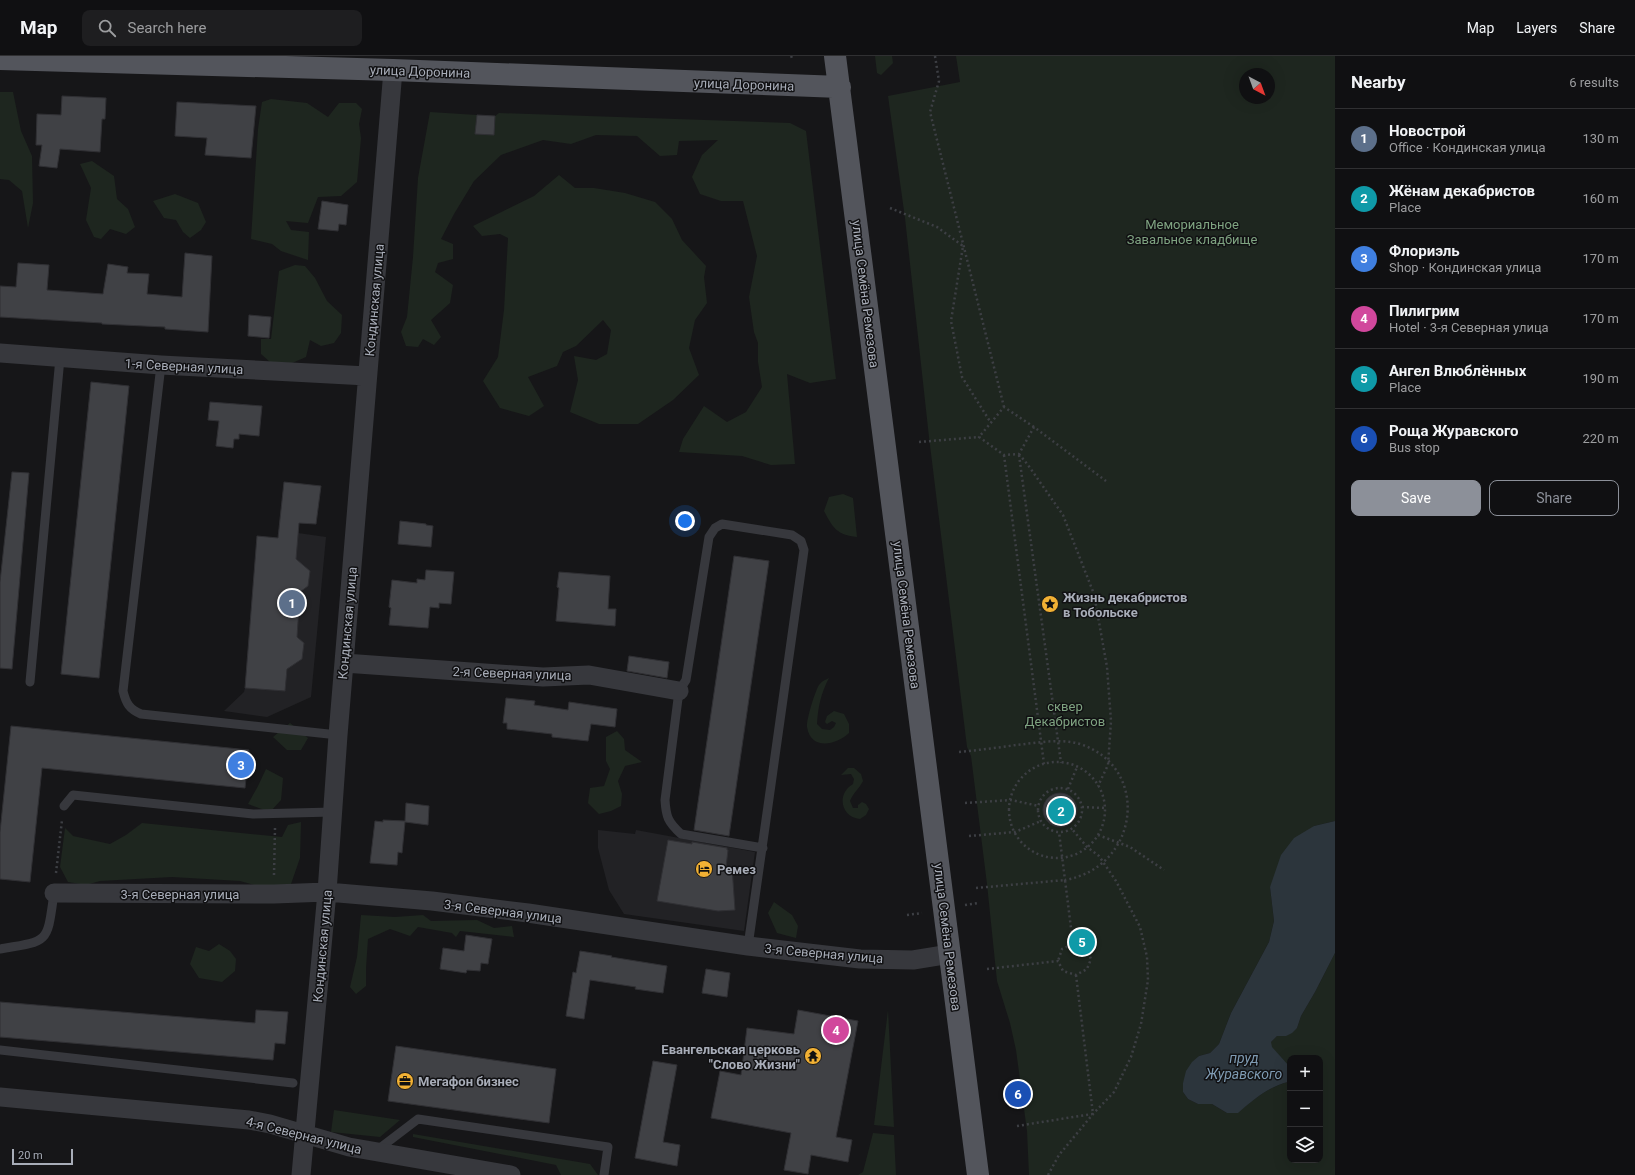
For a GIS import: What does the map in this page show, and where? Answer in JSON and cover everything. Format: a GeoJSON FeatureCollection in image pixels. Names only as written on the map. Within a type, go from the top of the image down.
{"type":"FeatureCollection","features":[{"type":"Feature","properties":{"kind":"main road","name":"улица Семёна Ремезова"},"geometry":{"type":"LineString","coordinates":[[835,56],[978,1175]]}},
{"type":"Feature","properties":{"kind":"main road","name":"улица Доронина"},"geometry":{"type":"LineString","coordinates":[[0,59],[387,68],[840,87]]}},
{"type":"Feature","properties":{"kind":"street","name":"Кондинская улица"},"geometry":{"type":"LineString","coordinates":[[301,1175],[327,892],[367,376],[387,68]]}},
{"type":"Feature","properties":{"kind":"street","name":"1-я Северная улица"},"geometry":{"type":"LineString","coordinates":[[0,353],[161,365],[367,376]]}},
{"type":"Feature","properties":{"kind":"street","name":"2-я Северная улица"},"geometry":{"type":"LineString","coordinates":[[344,663],[543,677],[590,675],[679,691]]}},
{"type":"Feature","properties":{"kind":"street","name":"3-я Северная улица"},"geometry":{"type":"LineString","coordinates":[[52,900],[327,892],[432,901],[528,913],[748,946],[860,959],[913,960],[950,954]]}},
{"type":"Feature","properties":{"kind":"street","name":"4-я Северная улица"},"geometry":{"type":"LineString","coordinates":[[0,1097],[250,1120],[270,1124],[349,1147],[511,1175]]}},
{"type":"Feature","properties":{"kind":"lane"},"geometry":{"type":"LineString","coordinates":[[30,682],[60,358]]}},
{"type":"Feature","properties":{"kind":"lane"},"geometry":{"type":"LineString","coordinates":[[161,365],[123,691],[126,701],[132,710],[141,714],[338,735]]}},
{"type":"Feature","properties":{"kind":"lane"},"geometry":{"type":"LineString","coordinates":[[748,946],[762,848],[804,550],[801,541],[792,535],[722,524],[715,528],[709,537],[686,680],[679,691],[665,800],[666,813],[671,825],[681,834],[762,848]]}},
{"type":"Feature","properties":{"kind":"lane"},"geometry":{"type":"LineString","coordinates":[[64,806],[73,795],[253,814],[332,812]]}},
{"type":"Feature","properties":{"kind":"lane"},"geometry":{"type":"LineString","coordinates":[[0,949],[33,943],[46,935],[50,927],[52,900]]}},
{"type":"Feature","properties":{"kind":"lane"},"geometry":{"type":"LineString","coordinates":[[0,1050],[293,1083]]}},
{"type":"Feature","properties":{"kind":"lane"},"geometry":{"type":"LineString","coordinates":[[375,1152],[418,1119],[608,1147],[604,1175]]}},
{"type":"Feature","properties":{"kind":"path"},"geometry":{"type":"LineString","coordinates":[[935,56],[939,81],[930,112],[1004,407],[1034,427],[1106,481]]}},
{"type":"Feature","properties":{"kind":"path"},"geometry":{"type":"LineString","coordinates":[[890,208],[937,226],[963,246]]}},
{"type":"Feature","properties":{"kind":"path"},"geometry":{"type":"LineString","coordinates":[[963,246],[951,321],[962,377],[991,423]]}},
{"type":"Feature","properties":{"kind":"path"},"geometry":{"type":"LineString","coordinates":[[979,437],[1004,407]]}},
{"type":"Feature","properties":{"kind":"path"},"geometry":{"type":"LineString","coordinates":[[1034,427],[1019,454],[1061,763]]}},
{"type":"Feature","properties":{"kind":"path"},"geometry":{"type":"LineString","coordinates":[[920,442],[979,437],[1004,455],[1019,454]]}},
{"type":"Feature","properties":{"kind":"path"},"geometry":{"type":"LineString","coordinates":[[1019,454],[1063,515],[1094,594],[1107,667],[1112,721],[1108,762],[1098,786]]}},
{"type":"Feature","properties":{"kind":"path"},"geometry":{"type":"LineString","coordinates":[[1004,455],[1044,764]]}},
{"type":"Feature","properties":{"kind":"path"},"geometry":{"type":"LineString","coordinates":[[958,752],[1042,742],[1072,742],[1088,748],[1108,762],[1122,782],[1127,798],[1126,822],[1120,843],[1104,862],[1088,873],[1065,880],[976,888]]}},
{"type":"Feature","properties":{"kind":"path"},"geometry":{"type":"LineString","coordinates":[[1061,763],[1078,767],[1087,773],[1098,786],[1103,796],[1105,808],[1104,819],[1098,835],[1087,847],[1078,853],[1062,858],[1050,858],[1034,852],[1025,846],[1015,832],[1010,816],[1011,800],[1015,789],[1029,772],[1044,764],[1061,763]]}},
{"type":"Feature","properties":{"kind":"path"},"geometry":{"type":"LineString","coordinates":[[1068,789],[1078,767]]}},
{"type":"Feature","properties":{"kind":"path"},"geometry":{"type":"LineString","coordinates":[[1053,789],[1068,789],[1075,793],[1080,800],[1082,807],[1080,820],[1072,829],[1059,832],[1046,827],[1041,821],[1038,813],[1039,806],[1041,798],[1046,792],[1053,789]]}},
{"type":"Feature","properties":{"kind":"path"},"geometry":{"type":"LineString","coordinates":[[965,803],[1011,800],[1039,806]]}},
{"type":"Feature","properties":{"kind":"path"},"geometry":{"type":"LineString","coordinates":[[52,900],[64,806]]}},
{"type":"Feature","properties":{"kind":"path"},"geometry":{"type":"LineString","coordinates":[[1082,807],[1105,808]]}},
{"type":"Feature","properties":{"kind":"path"},"geometry":{"type":"LineString","coordinates":[[274,894],[275,814]]}},
{"type":"Feature","properties":{"kind":"path"},"geometry":{"type":"LineString","coordinates":[[969,836],[1015,832],[1041,821]]}},
{"type":"Feature","properties":{"kind":"path"},"geometry":{"type":"LineString","coordinates":[[1048,1175],[1060,1155],[1093,1114],[1114,1092],[1131,1056],[1141,1024],[1148,980],[1147,957],[1140,927],[1116,881],[1104,862],[1087,847],[1072,829]]}},
{"type":"Feature","properties":{"kind":"path"},"geometry":{"type":"LineString","coordinates":[[1059,832],[1073,944]]}},
{"type":"Feature","properties":{"kind":"path"},"geometry":{"type":"LineString","coordinates":[[1098,835],[1130,847],[1164,870]]}},
{"type":"Feature","properties":{"kind":"path"},"geometry":{"type":"LineString","coordinates":[[964,905],[978,903]]}},
{"type":"Feature","properties":{"kind":"path"},"geometry":{"type":"LineString","coordinates":[[907,915],[922,913]]}},
{"type":"Feature","properties":{"kind":"path"},"geometry":{"type":"LineString","coordinates":[[1073,944],[1086,948],[1091,959],[1087,969],[1076,974],[1063,971],[1058,961],[1062,949],[1073,944]]}},
{"type":"Feature","properties":{"kind":"path"},"geometry":{"type":"LineString","coordinates":[[987,970],[1058,961]]}},
{"type":"Feature","properties":{"kind":"path"},"geometry":{"type":"LineString","coordinates":[[1076,974],[1093,1114]]}},
{"type":"Feature","properties":{"kind":"path"},"geometry":{"type":"LineString","coordinates":[[1017,1126],[1093,1114]]}},
{"type":"Feature","properties":{"kind":"shaded area"},"geometry":{"type":"Polygon","coordinates":[[[298,533],[326,537],[311,697],[267,717],[224,711],[244,692],[245,688],[285,691],[288,663],[295,664],[302,659],[304,643],[297,637],[300,592],[308,586],[310,571],[295,564],[298,533]]]}},
{"type":"Feature","properties":{"kind":"shaded area"},"geometry":{"type":"Polygon","coordinates":[[[598,830],[635,834],[636,830],[755,852],[744,931],[624,914],[609,890],[598,848],[598,830]]]}},
{"type":"Feature","properties":{"kind":"green space"},"geometry":{"type":"Polygon","coordinates":[[[875,56],[892,56],[893,63],[881,75],[877,73],[875,56]]]}},
{"type":"Feature","properties":{"kind":"green space"},"geometry":{"type":"Polygon","coordinates":[[[956,56],[1335,56],[1335,821],[1314,826],[1270,887],[1274,921],[1269,942],[1231,1013],[1219,1044],[1210,1053],[1199,1056],[1183,1083],[1183,1092],[1188,1099],[1198,1104],[1212,1104],[1227,1113],[1237,1113],[1261,1094],[1287,1082],[1287,1163],[1323,1163],[1323,1055],[1287,1055],[1287,1064],[1271,1047],[1271,1042],[1277,1036],[1297,1028],[1301,1016],[1335,953],[1335,1175],[1029,1175],[1027,1131],[1016,1050],[1010,1023],[997,981],[987,884],[971,756],[967,747],[929,437],[905,218],[888,96],[960,82],[956,56]]]}},
{"type":"Feature","properties":{"kind":"green space"},"geometry":{"type":"Polygon","coordinates":[[[0,92],[13,92],[21,131],[32,156],[33,203],[28,228],[22,191],[9,180],[0,179],[0,92]]]}},
{"type":"Feature","properties":{"kind":"green space"},"geometry":{"type":"Polygon","coordinates":[[[271,99],[307,103],[328,117],[339,103],[356,103],[362,109],[359,124],[361,138],[357,182],[341,196],[318,197],[308,223],[286,221],[291,230],[309,232],[308,260],[281,251],[272,244],[251,239],[258,129],[262,102],[271,99]]]}},
{"type":"Feature","properties":{"kind":"green space"},"geometry":{"type":"Polygon","coordinates":[[[430,112],[477,115],[476,134],[494,135],[495,116],[499,113],[790,123],[806,131],[836,379],[810,383],[787,374],[795,464],[771,465],[742,456],[679,452],[683,439],[704,406],[727,422],[746,412],[762,387],[758,362],[758,343],[754,332],[749,297],[757,256],[743,201],[721,201],[700,194],[692,177],[702,155],[718,140],[679,141],[677,155],[660,156],[637,136],[596,135],[571,144],[543,140],[501,155],[474,181],[441,239],[453,244],[453,259],[438,263],[435,272],[453,285],[450,303],[431,320],[441,337],[434,345],[423,339],[418,347],[406,346],[401,332],[407,317],[413,257],[418,178],[430,112]]]}},
{"type":"Feature","properties":{"kind":"green space"},"geometry":{"type":"Polygon","coordinates":[[[92,161],[114,176],[117,199],[128,209],[135,227],[126,234],[110,229],[101,239],[94,237],[86,220],[91,188],[80,164],[92,161]]]}},
{"type":"Feature","properties":{"kind":"green space"},"geometry":{"type":"Polygon","coordinates":[[[559,175],[575,188],[594,188],[625,193],[655,202],[672,219],[682,240],[706,266],[704,277],[707,303],[695,320],[689,348],[699,375],[673,400],[638,424],[599,424],[570,412],[578,380],[574,356],[596,360],[607,354],[611,330],[603,320],[576,346],[563,352],[557,366],[528,377],[544,406],[529,416],[500,408],[483,381],[498,357],[504,310],[508,238],[500,234],[482,236],[473,226],[534,196],[559,175]]]}},
{"type":"Feature","properties":{"kind":"green space"},"geometry":{"type":"Polygon","coordinates":[[[175,194],[198,203],[206,222],[201,230],[190,238],[183,232],[176,220],[164,218],[153,201],[175,194]]]}},
{"type":"Feature","properties":{"kind":"green space"},"geometry":{"type":"Polygon","coordinates":[[[295,265],[305,266],[315,278],[327,301],[342,315],[341,333],[334,343],[321,346],[310,340],[306,357],[292,363],[270,362],[261,354],[261,339],[271,339],[279,271],[295,265]]]}},
{"type":"Feature","properties":{"kind":"green space"},"geometry":{"type":"Polygon","coordinates":[[[843,494],[853,498],[857,537],[850,536],[836,530],[824,511],[829,497],[843,494]]]}},
{"type":"Feature","properties":{"kind":"green space"},"geometry":{"type":"Polygon","coordinates":[[[829,678],[820,700],[817,724],[822,729],[830,730],[834,727],[836,723],[832,721],[827,724],[825,722],[827,716],[834,711],[844,714],[849,724],[849,733],[838,740],[825,744],[813,740],[809,735],[807,724],[817,688],[821,682],[829,678]]]}},
{"type":"Feature","properties":{"kind":"green space"},"geometry":{"type":"Polygon","coordinates":[[[290,723],[308,738],[301,750],[287,750],[273,737],[290,723]]]}},
{"type":"Feature","properties":{"kind":"green space"},"geometry":{"type":"Polygon","coordinates":[[[617,731],[624,739],[625,750],[642,762],[625,766],[618,781],[622,794],[621,806],[611,811],[599,814],[588,803],[590,788],[604,786],[610,769],[606,761],[606,737],[617,731]]]}},
{"type":"Feature","properties":{"kind":"green space"},"geometry":{"type":"Polygon","coordinates":[[[848,768],[854,768],[861,774],[863,781],[850,801],[853,808],[858,808],[858,805],[862,802],[866,804],[869,809],[866,815],[860,819],[848,814],[843,804],[844,793],[853,784],[854,779],[851,774],[841,775],[848,768]]]}},
{"type":"Feature","properties":{"kind":"green space"},"geometry":{"type":"Polygon","coordinates":[[[266,769],[283,778],[281,800],[270,812],[248,804],[266,769]]]}},
{"type":"Feature","properties":{"kind":"green space"},"geometry":{"type":"Polygon","coordinates":[[[301,822],[300,858],[291,884],[261,887],[240,881],[172,877],[100,881],[86,885],[68,882],[60,867],[65,828],[73,836],[110,844],[126,835],[142,823],[282,837],[288,825],[301,822]]]}},
{"type":"Feature","properties":{"kind":"green space"},"geometry":{"type":"Polygon","coordinates":[[[774,902],[792,915],[798,926],[796,938],[777,933],[768,913],[774,902]]]}},
{"type":"Feature","properties":{"kind":"green space"},"geometry":{"type":"Polygon","coordinates":[[[361,915],[395,917],[423,915],[431,921],[477,920],[494,928],[512,926],[514,937],[460,931],[456,937],[452,933],[418,927],[410,936],[390,929],[368,939],[366,986],[356,994],[350,987],[357,957],[361,915]]]}},
{"type":"Feature","properties":{"kind":"green space"},"geometry":{"type":"Polygon","coordinates":[[[219,944],[230,951],[236,959],[235,971],[222,982],[199,978],[190,964],[196,947],[209,951],[219,944]]]}},
{"type":"Feature","properties":{"kind":"green space"},"geometry":{"type":"Polygon","coordinates":[[[888,1010],[894,1127],[874,1125],[888,1010]]]}},
{"type":"Feature","properties":{"kind":"green space"},"geometry":{"type":"Polygon","coordinates":[[[334,1110],[400,1120],[380,1137],[331,1132],[334,1110]]]}},
{"type":"Feature","properties":{"kind":"green space"},"geometry":{"type":"Polygon","coordinates":[[[873,1133],[894,1135],[896,1175],[858,1175],[863,1172],[873,1133]]]}},
{"type":"Feature","properties":{"kind":"green space"},"geometry":{"type":"Polygon","coordinates":[[[413,1134],[590,1164],[598,1175],[561,1175],[556,1165],[413,1137],[413,1134]]]}},
{"type":"Feature","properties":{"kind":"water","name":"пруд Журавского"},"geometry":{"type":"Polygon","coordinates":[[[1335,821],[1335,953],[1301,1016],[1297,1028],[1286,1036],[1277,1036],[1271,1042],[1272,1047],[1287,1064],[1287,1082],[1261,1094],[1238,1113],[1227,1113],[1212,1104],[1198,1104],[1188,1099],[1183,1092],[1183,1083],[1186,1071],[1192,1062],[1199,1056],[1210,1053],[1219,1044],[1231,1013],[1269,942],[1274,921],[1270,887],[1281,855],[1294,838],[1314,826],[1335,821]]]}},
{"type":"Feature","properties":{"kind":"building"},"geometry":{"type":"Polygon","coordinates":[[[62,96],[106,98],[105,119],[102,119],[100,152],[60,149],[57,168],[39,166],[42,145],[36,145],[37,114],[61,115],[62,96]]]}},
{"type":"Feature","properties":{"kind":"building"},"geometry":{"type":"Polygon","coordinates":[[[177,102],[256,106],[251,158],[205,155],[207,138],[175,136],[177,102]]]}},
{"type":"Feature","properties":{"kind":"building"},"geometry":{"type":"Polygon","coordinates":[[[477,115],[495,116],[494,135],[475,134],[477,115]]]}},
{"type":"Feature","properties":{"kind":"building"},"geometry":{"type":"Polygon","coordinates":[[[322,201],[348,205],[346,225],[339,224],[338,231],[318,229],[322,201]]]}},
{"type":"Feature","properties":{"kind":"building"},"geometry":{"type":"Polygon","coordinates":[[[185,253],[212,256],[208,332],[165,329],[165,327],[0,317],[0,286],[16,287],[18,263],[49,265],[47,290],[103,294],[108,264],[128,267],[127,273],[149,274],[147,294],[182,297],[185,253]]]}},
{"type":"Feature","properties":{"kind":"building"},"geometry":{"type":"Polygon","coordinates":[[[249,315],[271,317],[269,338],[248,336],[249,315]]]}},
{"type":"Feature","properties":{"kind":"building"},"geometry":{"type":"Polygon","coordinates":[[[91,382],[129,386],[99,678],[61,674],[91,382]]]}},
{"type":"Feature","properties":{"kind":"building"},"geometry":{"type":"Polygon","coordinates":[[[210,402],[262,406],[259,436],[239,434],[239,439],[234,439],[233,448],[216,446],[219,421],[208,420],[210,402]]]}},
{"type":"Feature","properties":{"kind":"building"},"geometry":{"type":"Polygon","coordinates":[[[12,472],[29,473],[12,669],[0,668],[0,582],[12,472]]]}},
{"type":"Feature","properties":{"kind":"building"},"geometry":{"type":"Polygon","coordinates":[[[284,482],[321,486],[316,524],[299,523],[296,559],[310,571],[308,586],[300,592],[297,637],[304,643],[302,659],[287,669],[285,691],[245,688],[257,536],[278,538],[284,482]]]}},
{"type":"Feature","properties":{"kind":"building"},"geometry":{"type":"Polygon","coordinates":[[[400,521],[433,526],[431,547],[398,544],[400,521]]]}},
{"type":"Feature","properties":{"kind":"building"},"geometry":{"type":"Polygon","coordinates":[[[734,556],[769,561],[729,836],[694,830],[734,556]]]}},
{"type":"Feature","properties":{"kind":"building"},"geometry":{"type":"Polygon","coordinates":[[[426,570],[454,572],[451,604],[439,603],[439,608],[430,607],[428,628],[389,625],[392,580],[417,583],[417,579],[425,580],[426,570]]]}},
{"type":"Feature","properties":{"kind":"building"},"geometry":{"type":"Polygon","coordinates":[[[559,572],[610,576],[608,609],[616,609],[615,626],[556,621],[559,572]]]}},
{"type":"Feature","properties":{"kind":"building"},"geometry":{"type":"Polygon","coordinates":[[[629,656],[669,662],[667,678],[627,671],[629,656]]]}},
{"type":"Feature","properties":{"kind":"building"},"geometry":{"type":"Polygon","coordinates":[[[506,698],[535,701],[534,705],[568,710],[569,702],[617,709],[615,727],[591,724],[588,741],[552,737],[552,734],[507,729],[507,723],[503,723],[506,698]]]}},
{"type":"Feature","properties":{"kind":"building"},"geometry":{"type":"Polygon","coordinates":[[[11,726],[249,750],[245,788],[42,768],[30,882],[0,879],[0,832],[11,726]]]}},
{"type":"Feature","properties":{"kind":"building"},"geometry":{"type":"Polygon","coordinates":[[[1060,793],[1072,798],[1077,810],[1072,822],[1060,827],[1048,822],[1043,810],[1048,798],[1060,793]]]}},
{"type":"Feature","properties":{"kind":"building"},"geometry":{"type":"Polygon","coordinates":[[[406,803],[429,806],[428,825],[405,822],[402,853],[398,852],[397,865],[370,863],[375,821],[405,821],[406,803]]]}},
{"type":"Feature","properties":{"kind":"building"},"geometry":{"type":"Polygon","coordinates":[[[668,840],[692,844],[692,842],[727,848],[726,867],[732,867],[735,910],[718,911],[657,901],[668,840]]]}},
{"type":"Feature","properties":{"kind":"building"},"geometry":{"type":"Polygon","coordinates":[[[466,935],[492,939],[488,964],[481,963],[480,971],[467,970],[466,973],[440,969],[443,948],[464,951],[466,935]]]}},
{"type":"Feature","properties":{"kind":"building"},"geometry":{"type":"Polygon","coordinates":[[[580,951],[667,966],[663,993],[590,980],[584,1019],[566,1016],[573,972],[576,973],[580,951]]]}},
{"type":"Feature","properties":{"kind":"building"},"geometry":{"type":"Polygon","coordinates":[[[706,969],[730,973],[727,997],[702,993],[706,969]]]}},
{"type":"Feature","properties":{"kind":"building"},"geometry":{"type":"Polygon","coordinates":[[[0,1002],[255,1023],[256,1010],[288,1012],[285,1044],[275,1043],[273,1060],[0,1037],[0,1002]]]}},
{"type":"Feature","properties":{"kind":"building"},"geometry":{"type":"Polygon","coordinates":[[[798,1010],[858,1021],[836,1137],[852,1140],[848,1162],[811,1155],[808,1174],[784,1170],[791,1133],[711,1118],[720,1071],[741,1075],[747,1028],[794,1034],[798,1010]]]}},
{"type":"Feature","properties":{"kind":"building"},"geometry":{"type":"Polygon","coordinates":[[[396,1046],[556,1069],[549,1123],[388,1101],[396,1046]]]}},
{"type":"Feature","properties":{"kind":"building"},"geometry":{"type":"Polygon","coordinates":[[[653,1061],[677,1065],[663,1142],[680,1145],[677,1166],[635,1158],[653,1061]]]}},
{"type":"Feature","properties":{"kind":"place","name":"Новострой"},"geometry":{"type":"Point","coordinates":[292,603]}},
{"type":"Feature","properties":{"kind":"place","name":"Жизнь декабристов в Тобольске"},"geometry":{"type":"Point","coordinates":[1050,604]}},
{"type":"Feature","properties":{"kind":"place","name":"Флориэль"},"geometry":{"type":"Point","coordinates":[241,765]}},
{"type":"Feature","properties":{"kind":"place","name":"Жёнам декабристов"},"geometry":{"type":"Point","coordinates":[1061,811]}},
{"type":"Feature","properties":{"kind":"place","name":"Ремез"},"geometry":{"type":"Point","coordinates":[704,869]}},
{"type":"Feature","properties":{"kind":"place","name":"Ангел Влюблённых"},"geometry":{"type":"Point","coordinates":[1082,942]}},
{"type":"Feature","properties":{"kind":"place","name":"Пилигрим"},"geometry":{"type":"Point","coordinates":[836,1030]}},
{"type":"Feature","properties":{"kind":"place","name":"Евангельская церковь \"Слово Жизни\""},"geometry":{"type":"Point","coordinates":[813,1056]}},
{"type":"Feature","properties":{"kind":"place","name":"Мегафон бизнес"},"geometry":{"type":"Point","coordinates":[405,1081]}},
{"type":"Feature","properties":{"kind":"place","name":"Роща Журавского"},"geometry":{"type":"Point","coordinates":[1018,1094]}},
{"type":"Feature","properties":{"kind":"park label","name":"Мемориальное Завальное кладбище"},"geometry":{"type":"Point","coordinates":[1192,232]}},
{"type":"Feature","properties":{"kind":"park label","name":"сквер Декабристов"},"geometry":{"type":"Point","coordinates":[1065,714]}}]}
